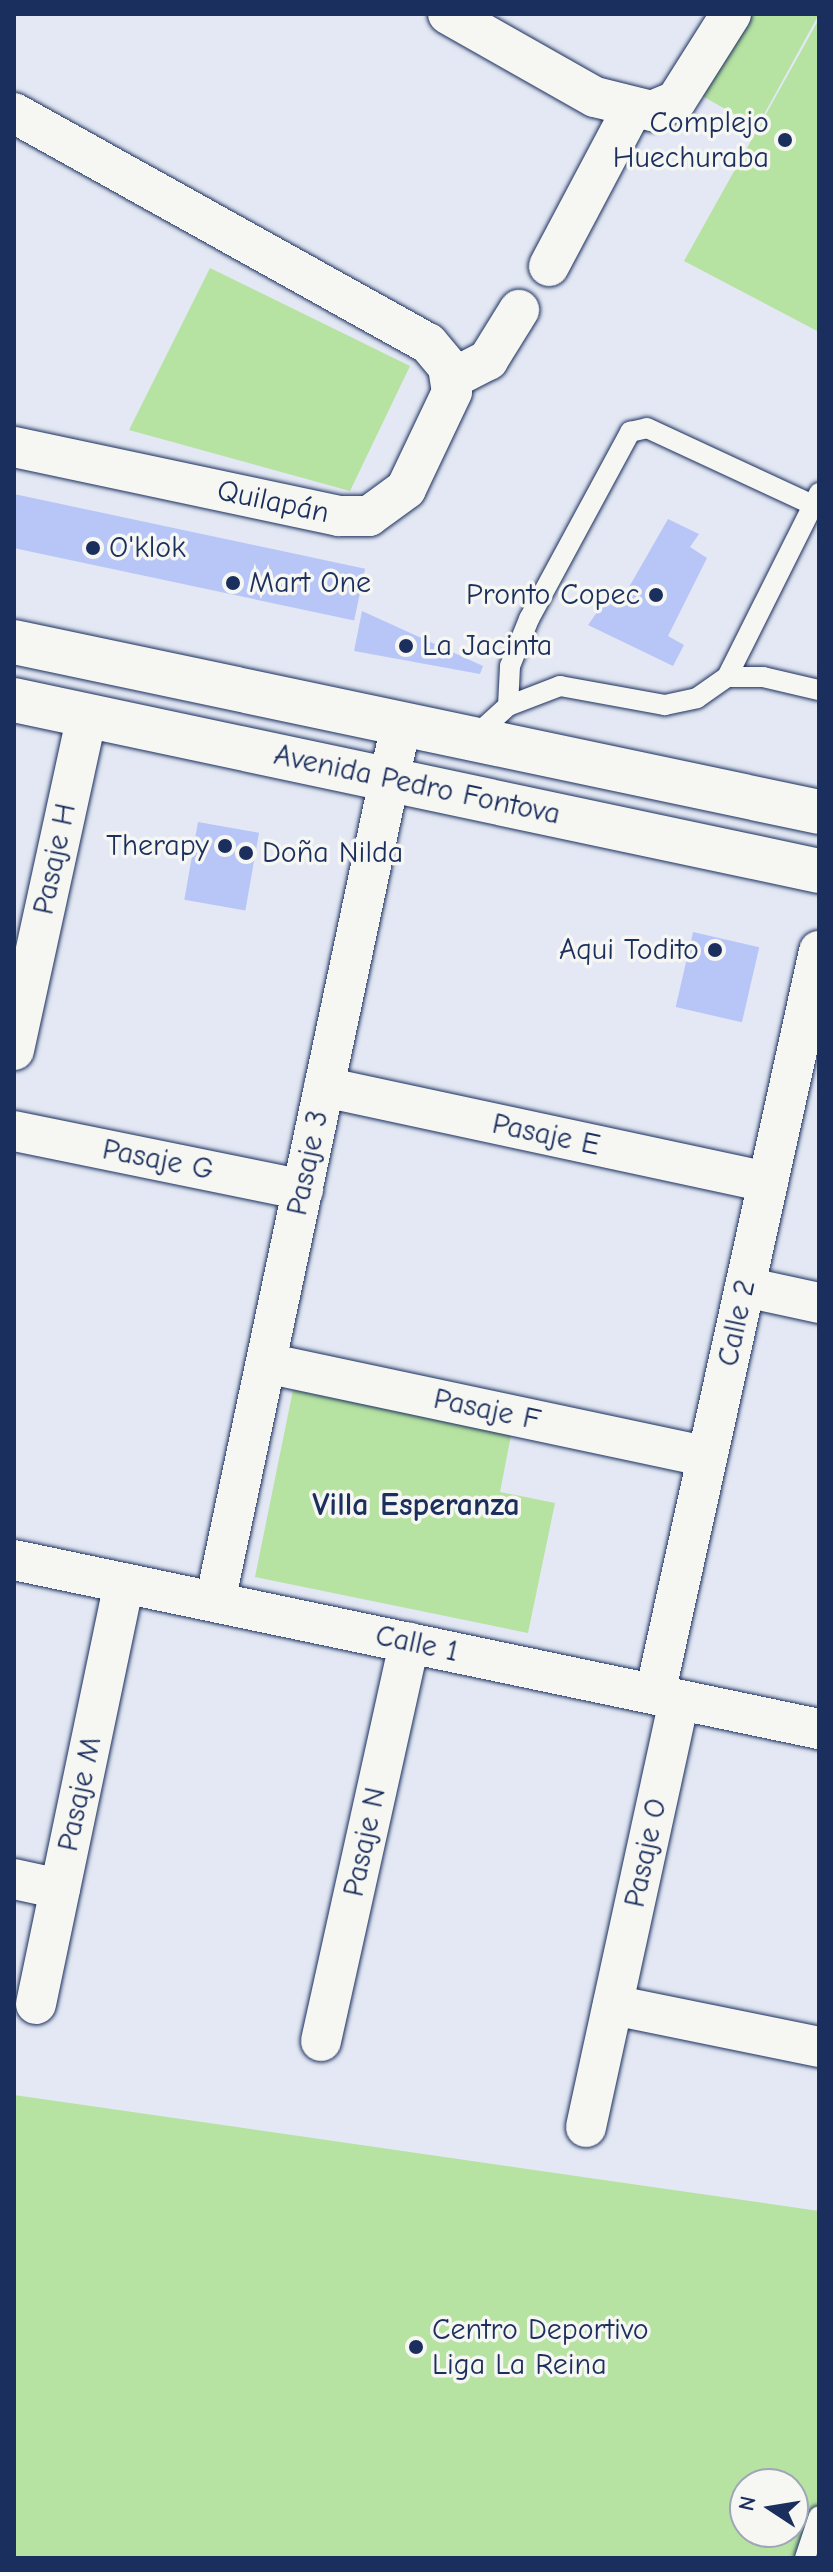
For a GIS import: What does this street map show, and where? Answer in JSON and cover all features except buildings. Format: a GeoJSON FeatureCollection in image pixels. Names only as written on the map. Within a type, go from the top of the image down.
{"type":"FeatureCollection","features":[{"type":"Feature","properties":{"kind":"street"},"geometry":{"type":"LineString","coordinates":[[448,14],[595,97],[632,109],[676,101],[731,14]]}},
{"type":"Feature","properties":{"kind":"street"},"geometry":{"type":"LineString","coordinates":[[549,266],[632,109]]}},
{"type":"Feature","properties":{"kind":"street"},"geometry":{"type":"LineString","coordinates":[[14,113],[417,335],[439,353],[451,379],[488,360],[519,310]]}},
{"type":"Feature","properties":{"kind":"street","name":"Quilapán"},"geometry":{"type":"LineString","coordinates":[[14,447],[339,516],[369,516],[394,503],[417,469],[449,404],[451,379]]}},
{"type":"Feature","properties":{"kind":"street","name":"Avenida Pedro Fontova"},"geometry":{"type":"LineString","coordinates":[[14,642],[819,812]]}},
{"type":"Feature","properties":{"kind":"street","name":"Avenida Pedro Fontova"},"geometry":{"type":"LineString","coordinates":[[14,700],[819,871]]}},
{"type":"Feature","properties":{"kind":"street","name":"Pasaje H"},"geometry":{"type":"LineString","coordinates":[[14,1050],[19,1005],[87,715]]}},
{"type":"Feature","properties":{"kind":"street","name":"Pasaje 3"},"geometry":{"type":"LineString","coordinates":[[215,1602],[401,724]]}},
{"type":"Feature","properties":{"kind":"street","name":"Calle 2"},"geometry":{"type":"LineString","coordinates":[[667,1697],[707,1457],[819,951]]}},
{"type":"Feature","properties":{"kind":"street","name":"Pasaje E"},"geometry":{"type":"LineString","coordinates":[[324,1087],[768,1182]]}},
{"type":"Feature","properties":{"kind":"street","name":"Pasaje G"},"geometry":{"type":"LineString","coordinates":[[14,1131],[303,1190]]}},
{"type":"Feature","properties":{"kind":"street"},"geometry":{"type":"LineString","coordinates":[[745,1287],[819,1303]]}},
{"type":"Feature","properties":{"kind":"street","name":"Pasaje F"},"geometry":{"type":"LineString","coordinates":[[266,1363],[707,1457]]}},
{"type":"Feature","properties":{"kind":"street","name":"Calle 1"},"geometry":{"type":"LineString","coordinates":[[14,1560],[819,1729]]}},
{"type":"Feature","properties":{"kind":"street","name":"Pasaje M"},"geometry":{"type":"LineString","coordinates":[[36,2004],[124,1583]]}},
{"type":"Feature","properties":{"kind":"street","name":"Pasaje N"},"geometry":{"type":"LineString","coordinates":[[321,2041],[409,1643]]}},
{"type":"Feature","properties":{"kind":"street","name":"Pasaje O"},"geometry":{"type":"LineString","coordinates":[[586,2127],[613,2005],[667,1697]]}},
{"type":"Feature","properties":{"kind":"street"},"geometry":{"type":"LineString","coordinates":[[14,1879],[60,1889]]}},
{"type":"Feature","properties":{"kind":"street"},"geometry":{"type":"LineString","coordinates":[[613,2005],[819,2047]]}},
{"type":"Feature","properties":{"kind":"lane"},"geometry":{"type":"LineString","coordinates":[[471,739],[508,706],[560,686],[665,705],[697,698],[727,677],[816,499],[647,428],[630,432],[529,619],[510,666],[508,706]]}},
{"type":"Feature","properties":{"kind":"lane"},"geometry":{"type":"LineString","coordinates":[[727,677],[763,677],[819,690]]}},
{"type":"Feature","properties":{"kind":"lane"},"geometry":{"type":"LineString","coordinates":[[805,2558],[819,2516]]}},
{"type":"Feature","properties":{"kind":"green space"},"geometry":{"type":"Polygon","coordinates":[[[741,14],[819,14],[757,127],[697,93],[741,14]]]}},
{"type":"Feature","properties":{"kind":"green space","name":"Complejo Huechuraba"},"geometry":{"type":"Polygon","coordinates":[[[819,19],[819,332],[684,261],[819,19]]]}},
{"type":"Feature","properties":{"kind":"green space"},"geometry":{"type":"Polygon","coordinates":[[[210,268],[410,366],[350,491],[129,430],[210,268]]]}},
{"type":"Feature","properties":{"kind":"green space"},"geometry":{"type":"Polygon","coordinates":[[[293,1390],[511,1435],[500,1492],[555,1503],[528,1633],[255,1577],[293,1390]]]}},
{"type":"Feature","properties":{"kind":"green space","name":"Centro Deportivo Liga La Reina"},"geometry":{"type":"Polygon","coordinates":[[[14,2095],[819,2211],[819,2558],[14,2558],[14,2095]]]}},
{"type":"Feature","properties":{"kind":"place","name":"Complejo Huechuraba"},"geometry":{"type":"Point","coordinates":[785,140]}},
{"type":"Feature","properties":{"kind":"place","name":"O'klok"},"geometry":{"type":"Point","coordinates":[93,548]}},
{"type":"Feature","properties":{"kind":"place","name":"Mart One"},"geometry":{"type":"Point","coordinates":[233,583]}},
{"type":"Feature","properties":{"kind":"place","name":"Pronto Copec"},"geometry":{"type":"Point","coordinates":[656,595]}},
{"type":"Feature","properties":{"kind":"place","name":"La Jacinta"},"geometry":{"type":"Point","coordinates":[406,646]}},
{"type":"Feature","properties":{"kind":"place","name":"Therapy"},"geometry":{"type":"Point","coordinates":[225,846]}},
{"type":"Feature","properties":{"kind":"place","name":"Doña Nilda"},"geometry":{"type":"Point","coordinates":[246,853]}},
{"type":"Feature","properties":{"kind":"place","name":"Aqui Todito"},"geometry":{"type":"Point","coordinates":[715,950]}},
{"type":"Feature","properties":{"kind":"place","name":"Centro Deportivo Liga La Reina"},"geometry":{"type":"Point","coordinates":[416,2347]}},
{"type":"Feature","properties":{"kind":"district","name":"Villa Esperanza"},"geometry":{"type":"Point","coordinates":[416,1505]}}]}
